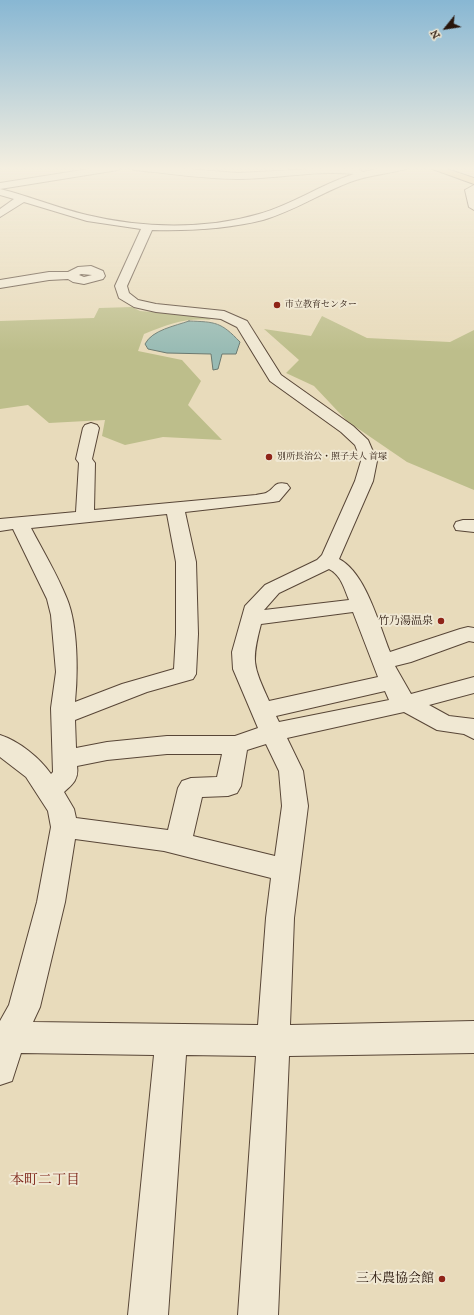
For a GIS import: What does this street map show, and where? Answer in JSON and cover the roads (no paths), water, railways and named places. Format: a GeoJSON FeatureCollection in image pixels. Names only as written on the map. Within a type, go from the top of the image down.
{"type":"FeatureCollection","features":[{"type":"Feature","properties":{"kind":"street"},"geometry":{"type":"LineString","coordinates":[[147,228],[121,286],[123,295],[134,303],[156,308],[224,315],[242,324],[275,378],[347,429],[362,443],[369,461],[364,481],[331,557],[324,564],[272,589],[255,606],[243,652],[244,669],[262,711],[291,771],[295,806],[285,871],[280,918],[258,1315]]}},
{"type":"Feature","properties":{"kind":"street"},"geometry":{"type":"LineString","coordinates":[[0,284],[49,276],[71,275],[72,278],[82,280],[98,276],[125,277]]}},
{"type":"Feature","properties":{"kind":"street"},"geometry":{"type":"LineString","coordinates":[[85,517],[87,463],[84,459],[91,428]]}},
{"type":"Feature","properties":{"kind":"street"},"geometry":{"type":"LineString","coordinates":[[49,791],[66,775],[64,760],[63,715],[67,672],[61,615],[57,599],[9,524],[256,500],[273,496],[281,488]]}},
{"type":"Feature","properties":{"kind":"street"},"geometry":{"type":"LineString","coordinates":[[63,715],[80,711],[110,696],[152,682],[185,674],[187,634],[186,562],[175,508]]}},
{"type":"Feature","properties":{"kind":"street"},"geometry":{"type":"LineString","coordinates":[[327,560],[342,568],[352,582],[391,682],[405,704],[445,724],[470,726],[474,730]]}},
{"type":"Feature","properties":{"kind":"street"},"geometry":{"type":"LineString","coordinates":[[252,618],[360,605]]}},
{"type":"Feature","properties":{"kind":"street"},"geometry":{"type":"LineString","coordinates":[[382,661],[402,657],[468,634],[474,635]]}},
{"type":"Feature","properties":{"kind":"street"},"geometry":{"type":"LineString","coordinates":[[262,711],[391,682]]}},
{"type":"Feature","properties":{"kind":"street"},"geometry":{"type":"LineString","coordinates":[[64,760],[107,751],[167,745],[236,745],[272,732],[405,704],[474,685]]}},
{"type":"Feature","properties":{"kind":"street"},"geometry":{"type":"LineString","coordinates":[[327,697],[340,718]]}},
{"type":"Feature","properties":{"kind":"street"},"geometry":{"type":"LineString","coordinates":[[0,744],[35,770],[61,809],[64,827],[51,902],[34,970],[24,1007],[5,1037],[0,1069]]}},
{"type":"Feature","properties":{"kind":"street"},"geometry":{"type":"LineString","coordinates":[[178,843],[191,788],[228,786],[236,745]]}},
{"type":"Feature","properties":{"kind":"street"},"geometry":{"type":"LineString","coordinates":[[64,827],[164,840],[241,858],[285,871]]}},
{"type":"Feature","properties":{"kind":"street"},"geometry":{"type":"LineString","coordinates":[[5,1037],[273,1041],[474,1037]]}},
{"type":"Feature","properties":{"kind":"street"},"geometry":{"type":"LineString","coordinates":[[148,1315],[171,1040]]}},
{"type":"Feature","properties":{"kind":"water"},"geometry":{"type":"Polygon","coordinates":[[[189,321],[218,324],[228,330],[240,342],[236,354],[222,354],[218,369],[213,370],[211,354],[167,353],[148,349],[145,344],[148,339],[158,332],[189,321]]]}},
{"type":"Feature","properties":{"kind":"place","name":"市立教育センター"},"geometry":{"type":"Point","coordinates":[277,305]}},
{"type":"Feature","properties":{"kind":"place","name":"別所長治公・照子夫人 首塚"},"geometry":{"type":"Point","coordinates":[269,457]}},
{"type":"Feature","properties":{"kind":"place","name":"竹乃湯温泉"},"geometry":{"type":"Point","coordinates":[441,621]}},
{"type":"Feature","properties":{"kind":"place","name":"三木農協会館"},"geometry":{"type":"Point","coordinates":[442,1279]}},
{"type":"Feature","properties":{"kind":"district","name":"本町二丁目"},"geometry":{"type":"Point","coordinates":[45,1181]}}]}
